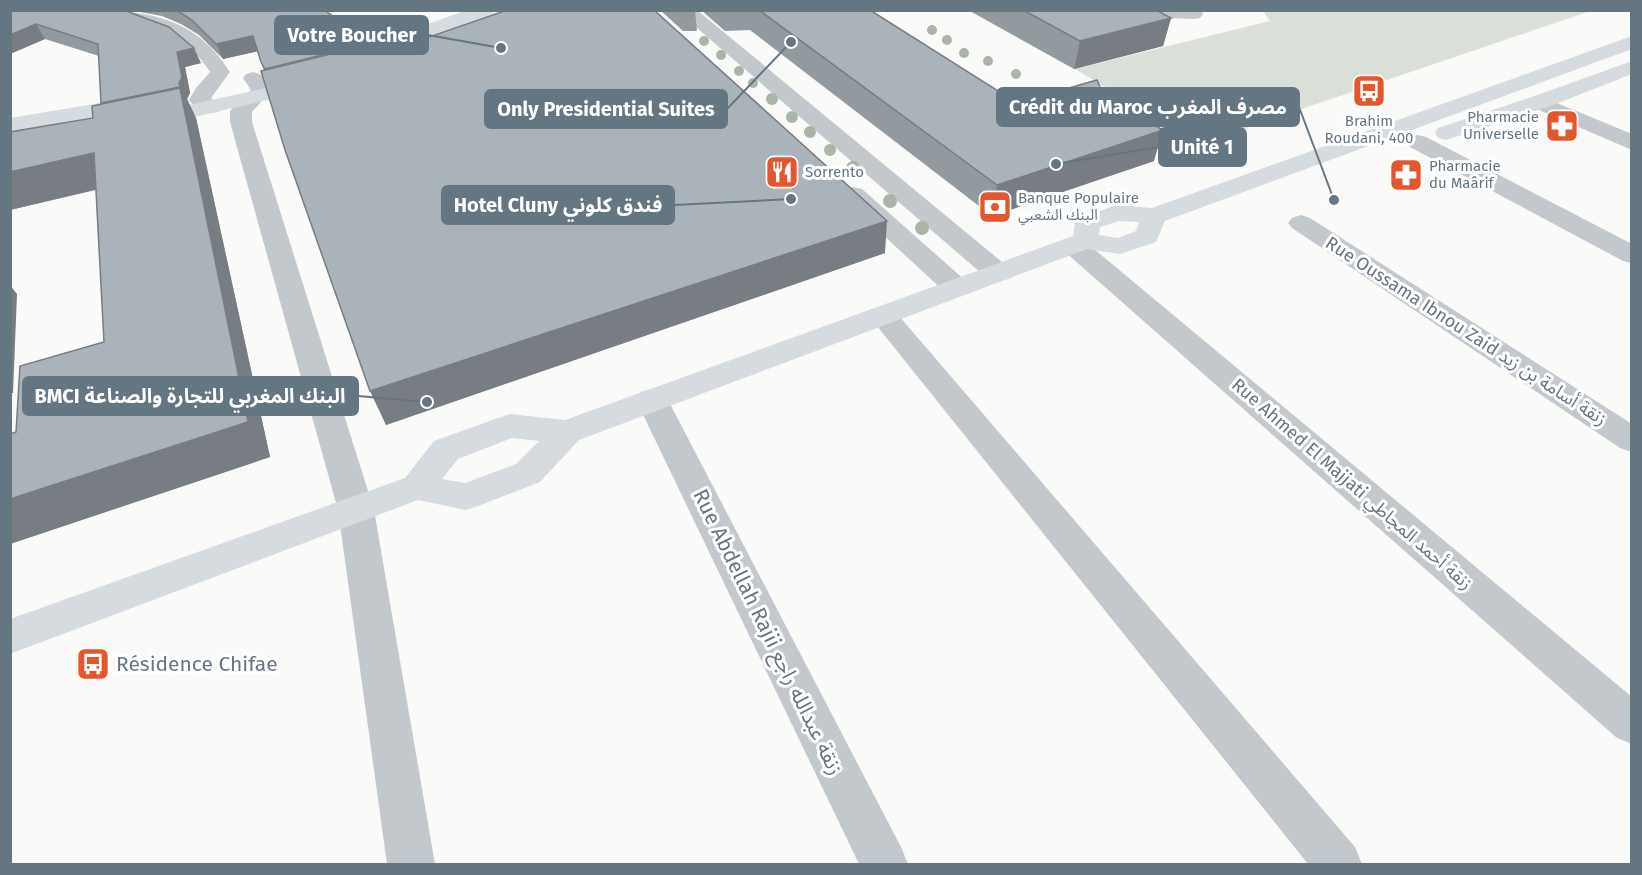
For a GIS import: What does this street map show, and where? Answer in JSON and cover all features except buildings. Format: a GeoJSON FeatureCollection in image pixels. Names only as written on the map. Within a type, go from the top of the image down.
{"type":"FeatureCollection","features":[{"type":"Feature","properties":{"kind":"main road"},"geometry":{"type":"LineString","coordinates":[[117,128],[208,98],[327,70],[486,10]]}},
{"type":"Feature","properties":{"kind":"main road"},"geometry":{"type":"LineString","coordinates":[[417,487],[466,497],[528,473],[567,432],[1079,243],[1120,246],[1147,236],[1154,216],[1632,42]]}},
{"type":"Feature","properties":{"kind":"main road"},"geometry":{"type":"LineString","coordinates":[[1358,141],[1418,142],[1540,102],[1632,67]]}},
{"type":"Feature","properties":{"kind":"main road"},"geometry":{"type":"LineString","coordinates":[[255,87],[294,68]]}},
{"type":"Feature","properties":{"kind":"main road"},"geometry":{"type":"LineString","coordinates":[[10,125],[208,98]]}},
{"type":"Feature","properties":{"kind":"main road"},"geometry":{"type":"LineString","coordinates":[[1358,141],[1364,117]]}},
{"type":"Feature","properties":{"kind":"main road"},"geometry":{"type":"LineString","coordinates":[[10,637],[417,487],[446,450],[510,426],[567,432]]}},
{"type":"Feature","properties":{"kind":"street"},"geometry":{"type":"LineString","coordinates":[[81,10],[131,17],[170,28],[187,37],[210,56],[218,68],[217,77],[208,98]]}},
{"type":"Feature","properties":{"kind":"street"},"geometry":{"type":"LineString","coordinates":[[685,10],[695,30],[885,176],[998,273]]}},
{"type":"Feature","properties":{"kind":"street"},"geometry":{"type":"LineString","coordinates":[[1088,10],[1194,14]]}},
{"type":"Feature","properties":{"kind":"street"},"geometry":{"type":"LineString","coordinates":[[255,87],[241,111],[240,122],[356,510],[411,864]]}},
{"type":"Feature","properties":{"kind":"street"},"geometry":{"type":"LineString","coordinates":[[1540,102],[1632,143]]}},
{"type":"Feature","properties":{"kind":"street"},"geometry":{"type":"LineString","coordinates":[[1418,142],[1632,255]]}},
{"type":"Feature","properties":{"kind":"street"},"geometry":{"type":"LineString","coordinates":[[885,176],[844,185],[957,288]]}},
{"type":"Feature","properties":{"kind":"street","name":"Rue Oussama Ibnou Zaid زنقة أسامة بن زيد"},"geometry":{"type":"LineString","coordinates":[[1301,223],[1632,440]]}},
{"type":"Feature","properties":{"kind":"street","name":"Rue Ahmed El Majjati زنقة أحمد المجاطي"},"geometry":{"type":"LineString","coordinates":[[1079,243],[1632,724]]}},
{"type":"Feature","properties":{"kind":"street"},"geometry":{"type":"LineString","coordinates":[[883,315],[1338,864]]}},
{"type":"Feature","properties":{"kind":"street","name":"Rue Abdellah Rajii زنقة عبدالله راجع"},"geometry":{"type":"LineString","coordinates":[[652,400],[884,864]]}},
{"type":"Feature","properties":{"kind":"shaded area"},"geometry":{"type":"Polygon","coordinates":[[[1263,11],[1590,11],[1199,144],[1075,69],[1270,21],[1263,11]]]}},
{"type":"Feature","properties":{"kind":"place","name":"Only Presidential Suites"},"geometry":{"type":"Point","coordinates":[791,42]}},
{"type":"Feature","properties":{"kind":"place","name":"Votre Boucher"},"geometry":{"type":"Point","coordinates":[501,48]}},
{"type":"Feature","properties":{"kind":"place","name":"Brahim Roudani, 400"},"geometry":{"type":"Point","coordinates":[1369,91]}},
{"type":"Feature","properties":{"kind":"place","name":"Pharmacie Universelle"},"geometry":{"type":"Point","coordinates":[1562,126]}},
{"type":"Feature","properties":{"kind":"place","name":"Unité 1"},"geometry":{"type":"Point","coordinates":[1056,164]}},
{"type":"Feature","properties":{"kind":"place","name":"Sorrento"},"geometry":{"type":"Point","coordinates":[782,172]}},
{"type":"Feature","properties":{"kind":"place","name":"Pharmacie du Maârif"},"geometry":{"type":"Point","coordinates":[1406,175]}},
{"type":"Feature","properties":{"kind":"place","name":"Hotel Cluny فندق كلوني"},"geometry":{"type":"Point","coordinates":[791,199]}},
{"type":"Feature","properties":{"kind":"place","name":"Crédit du Maroc مصرف المغرب"},"geometry":{"type":"Point","coordinates":[1334,200]}},
{"type":"Feature","properties":{"kind":"place","name":"Banque Populaire البنك الشعبي"},"geometry":{"type":"Point","coordinates":[995,207]}},
{"type":"Feature","properties":{"kind":"place","name":"BMCI البنك المغربي للتجارة والصناعة"},"geometry":{"type":"Point","coordinates":[427,402]}},
{"type":"Feature","properties":{"kind":"place","name":"Résidence Chifae"},"geometry":{"type":"Point","coordinates":[93,664]}}]}
